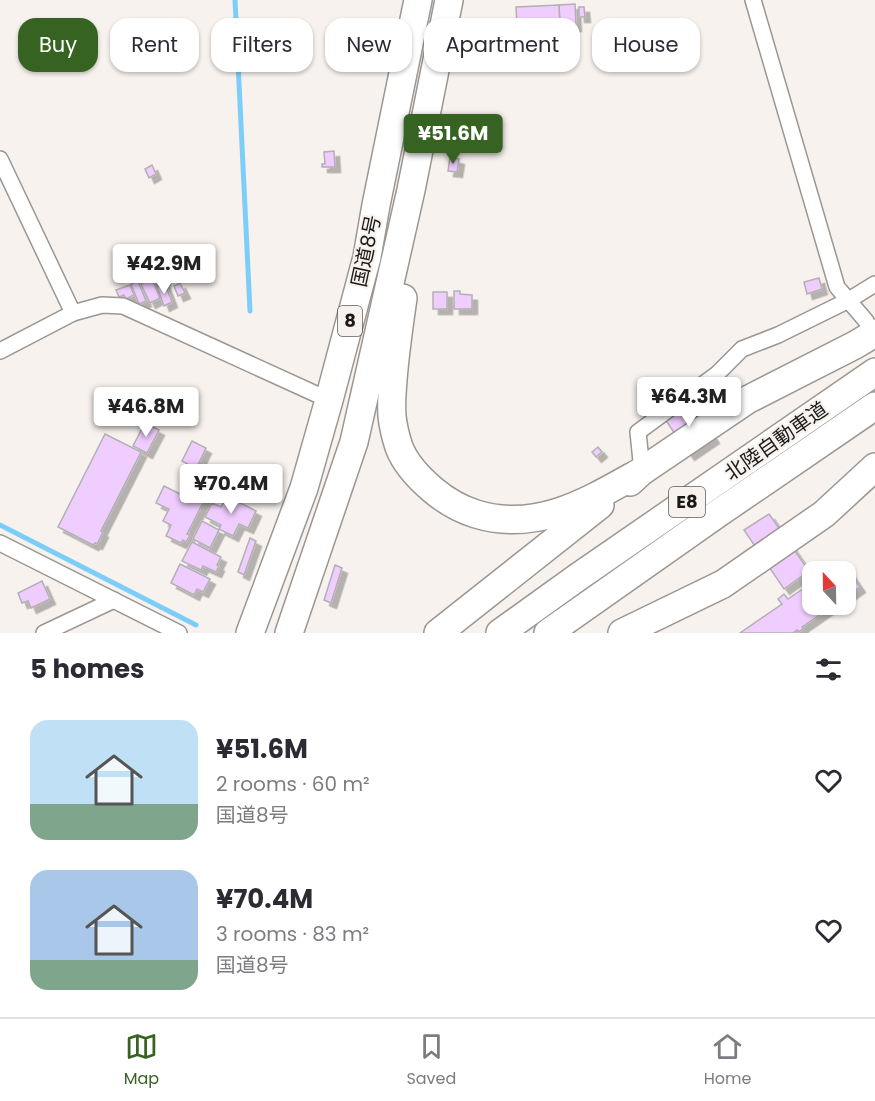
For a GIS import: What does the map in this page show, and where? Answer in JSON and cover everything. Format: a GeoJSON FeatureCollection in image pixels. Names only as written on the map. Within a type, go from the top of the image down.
{"type":"FeatureCollection","features":[{"type":"Feature","properties":{"kind":"highway","name":"国道8号"},"geometry":{"type":"LineString","coordinates":[[250,633],[304,488],[367,257],[418,0]]}},
{"type":"Feature","properties":{"kind":"highway","name":"国道8号"},"geometry":{"type":"LineString","coordinates":[[289,633],[354,442],[411,190],[449,0]]}},
{"type":"Feature","properties":{"kind":"highway"},"geometry":{"type":"LineString","coordinates":[[411,190],[402,300],[394,361],[392,416],[399,448],[424,483],[445,501],[468,512],[490,518],[527,520],[548,516],[576,506],[642,471]]}},
{"type":"Feature","properties":{"kind":"highway"},"geometry":{"type":"LineString","coordinates":[[438,633],[642,471],[747,400],[855,345],[871,327]]}},
{"type":"Feature","properties":{"kind":"highway","name":"北陸自動車道"},"geometry":{"type":"LineString","coordinates":[[500,633],[875,372]]}},
{"type":"Feature","properties":{"kind":"highway","name":"北陸自動車道"},"geometry":{"type":"LineString","coordinates":[[548,633],[875,406]]}},
{"type":"Feature","properties":{"kind":"highway"},"geometry":{"type":"LineString","coordinates":[[622,633],[723,584],[824,514],[875,467]]}},
{"type":"Feature","properties":{"kind":"street"},"geometry":{"type":"LineString","coordinates":[[753,0],[837,287],[871,327]]}},
{"type":"Feature","properties":{"kind":"street"},"geometry":{"type":"LineString","coordinates":[[0,159],[73,313]]}},
{"type":"Feature","properties":{"kind":"street"},"geometry":{"type":"LineString","coordinates":[[642,471],[638,432],[717,374],[742,349],[778,335],[849,300],[875,284]]}},
{"type":"Feature","properties":{"kind":"street"},"geometry":{"type":"LineString","coordinates":[[0,351],[73,313],[102,305],[123,306],[329,400]]}},
{"type":"Feature","properties":{"kind":"street"},"geometry":{"type":"LineString","coordinates":[[0,543],[179,633]]}},
{"type":"Feature","properties":{"kind":"street"},"geometry":{"type":"LineString","coordinates":[[44,633],[114,600]]}},
{"type":"Feature","properties":{"kind":"building"},"geometry":{"type":"Polygon","coordinates":[[[575,4],[576,18],[560,18],[559,5],[575,4]]]}},
{"type":"Feature","properties":{"kind":"building"},"geometry":{"type":"Polygon","coordinates":[[[559,5],[560,18],[517,18],[516,7],[559,5]]]}},
{"type":"Feature","properties":{"kind":"building"},"geometry":{"type":"Polygon","coordinates":[[[579,7],[584,7],[585,17],[579,17],[579,7]]]}},
{"type":"Feature","properties":{"kind":"building"},"geometry":{"type":"Polygon","coordinates":[[[334,151],[335,167],[322,167],[322,164],[325,164],[324,152],[334,151]]]}},
{"type":"Feature","properties":{"kind":"building"},"geometry":{"type":"Polygon","coordinates":[[[450,157],[459,159],[457,172],[448,171],[450,157]]]}},
{"type":"Feature","properties":{"kind":"building"},"geometry":{"type":"Polygon","coordinates":[[[152,165],[156,174],[149,178],[145,169],[152,165]]]}},
{"type":"Feature","properties":{"kind":"building"},"geometry":{"type":"Polygon","coordinates":[[[160,272],[161,275],[163,274],[165,283],[157,286],[153,275],[160,272]]]}},
{"type":"Feature","properties":{"kind":"building"},"geometry":{"type":"Polygon","coordinates":[[[819,278],[822,289],[807,294],[804,282],[819,278]]]}},
{"type":"Feature","properties":{"kind":"building"},"geometry":{"type":"Polygon","coordinates":[[[152,279],[160,298],[150,303],[141,284],[152,279]]]}},
{"type":"Feature","properties":{"kind":"building"},"geometry":{"type":"Polygon","coordinates":[[[138,281],[146,301],[139,304],[131,284],[138,281]]]}},
{"type":"Feature","properties":{"kind":"building"},"geometry":{"type":"Polygon","coordinates":[[[180,283],[185,293],[178,296],[174,286],[180,283]]]}},
{"type":"Feature","properties":{"kind":"building"},"geometry":{"type":"Polygon","coordinates":[[[165,284],[172,302],[164,306],[157,287],[165,284]]]}},
{"type":"Feature","properties":{"kind":"building"},"geometry":{"type":"Polygon","coordinates":[[[130,285],[134,295],[126,299],[124,295],[119,297],[116,290],[130,285]]]}},
{"type":"Feature","properties":{"kind":"building"},"geometry":{"type":"Polygon","coordinates":[[[454,291],[472,295],[472,309],[454,309],[454,291]]]}},
{"type":"Feature","properties":{"kind":"building"},"geometry":{"type":"Polygon","coordinates":[[[433,292],[447,292],[447,309],[433,309],[433,292]]]}},
{"type":"Feature","properties":{"kind":"building"},"geometry":{"type":"Polygon","coordinates":[[[690,402],[714,438],[689,455],[665,419],[690,402]]]}},
{"type":"Feature","properties":{"kind":"building"},"geometry":{"type":"Polygon","coordinates":[[[145,423],[159,430],[147,453],[133,446],[145,423]]]}},
{"type":"Feature","properties":{"kind":"building"},"geometry":{"type":"Polygon","coordinates":[[[105,434],[141,452],[101,531],[103,532],[97,544],[93,545],[58,527],[105,434]]]}},
{"type":"Feature","properties":{"kind":"building"},"geometry":{"type":"Polygon","coordinates":[[[192,441],[206,448],[196,469],[182,461],[192,441]]]}},
{"type":"Feature","properties":{"kind":"building"},"geometry":{"type":"Polygon","coordinates":[[[598,447],[602,452],[596,457],[592,452],[598,447]]]}},
{"type":"Feature","properties":{"kind":"building"},"geometry":{"type":"Polygon","coordinates":[[[200,463],[210,468],[205,478],[195,473],[200,463]]]}},
{"type":"Feature","properties":{"kind":"building"},"geometry":{"type":"Polygon","coordinates":[[[241,482],[246,484],[240,496],[236,493],[241,482]]]}},
{"type":"Feature","properties":{"kind":"building"},"geometry":{"type":"Polygon","coordinates":[[[164,486],[184,496],[188,487],[206,497],[187,534],[190,535],[186,542],[183,540],[181,543],[166,536],[171,525],[163,521],[169,509],[156,503],[164,486]]]}},
{"type":"Feature","properties":{"kind":"building"},"geometry":{"type":"Polygon","coordinates":[[[227,496],[256,511],[248,528],[239,524],[233,536],[219,529],[221,525],[205,517],[212,503],[221,507],[227,496]]]}},
{"type":"Feature","properties":{"kind":"building"},"geometry":{"type":"Polygon","coordinates":[[[769,514],[802,561],[802,576],[784,589],[744,530],[769,514]]]}},
{"type":"Feature","properties":{"kind":"building"},"geometry":{"type":"Polygon","coordinates":[[[202,521],[219,530],[210,548],[193,539],[202,521]]]}},
{"type":"Feature","properties":{"kind":"building"},"geometry":{"type":"Polygon","coordinates":[[[250,538],[256,541],[244,575],[238,572],[250,538]]]}},
{"type":"Feature","properties":{"kind":"building"},"geometry":{"type":"Polygon","coordinates":[[[192,542],[221,557],[216,572],[203,566],[201,570],[182,561],[192,542]]]}},
{"type":"Feature","properties":{"kind":"building"},"geometry":{"type":"Polygon","coordinates":[[[180,564],[210,579],[203,592],[197,589],[194,595],[171,583],[180,564]]]}},
{"type":"Feature","properties":{"kind":"building"},"geometry":{"type":"Polygon","coordinates":[[[335,565],[342,568],[331,603],[324,600],[335,565]]]}},
{"type":"Feature","properties":{"kind":"building"},"geometry":{"type":"Polygon","coordinates":[[[42,581],[50,599],[31,608],[28,601],[22,603],[18,593],[42,581]]]}},
{"type":"Feature","properties":{"kind":"building"},"geometry":{"type":"Polygon","coordinates":[[[802,589],[802,615],[819,615],[798,632],[797,630],[793,633],[740,633],[782,604],[778,599],[784,594],[788,599],[802,589]]]}},
{"type":"Feature","properties":{"kind":"waterway"},"geometry":{"type":"LineString","coordinates":[[235,0],[250,311]]}},
{"type":"Feature","properties":{"kind":"waterway"},"geometry":{"type":"LineString","coordinates":[[0,525],[196,625]]}}]}
